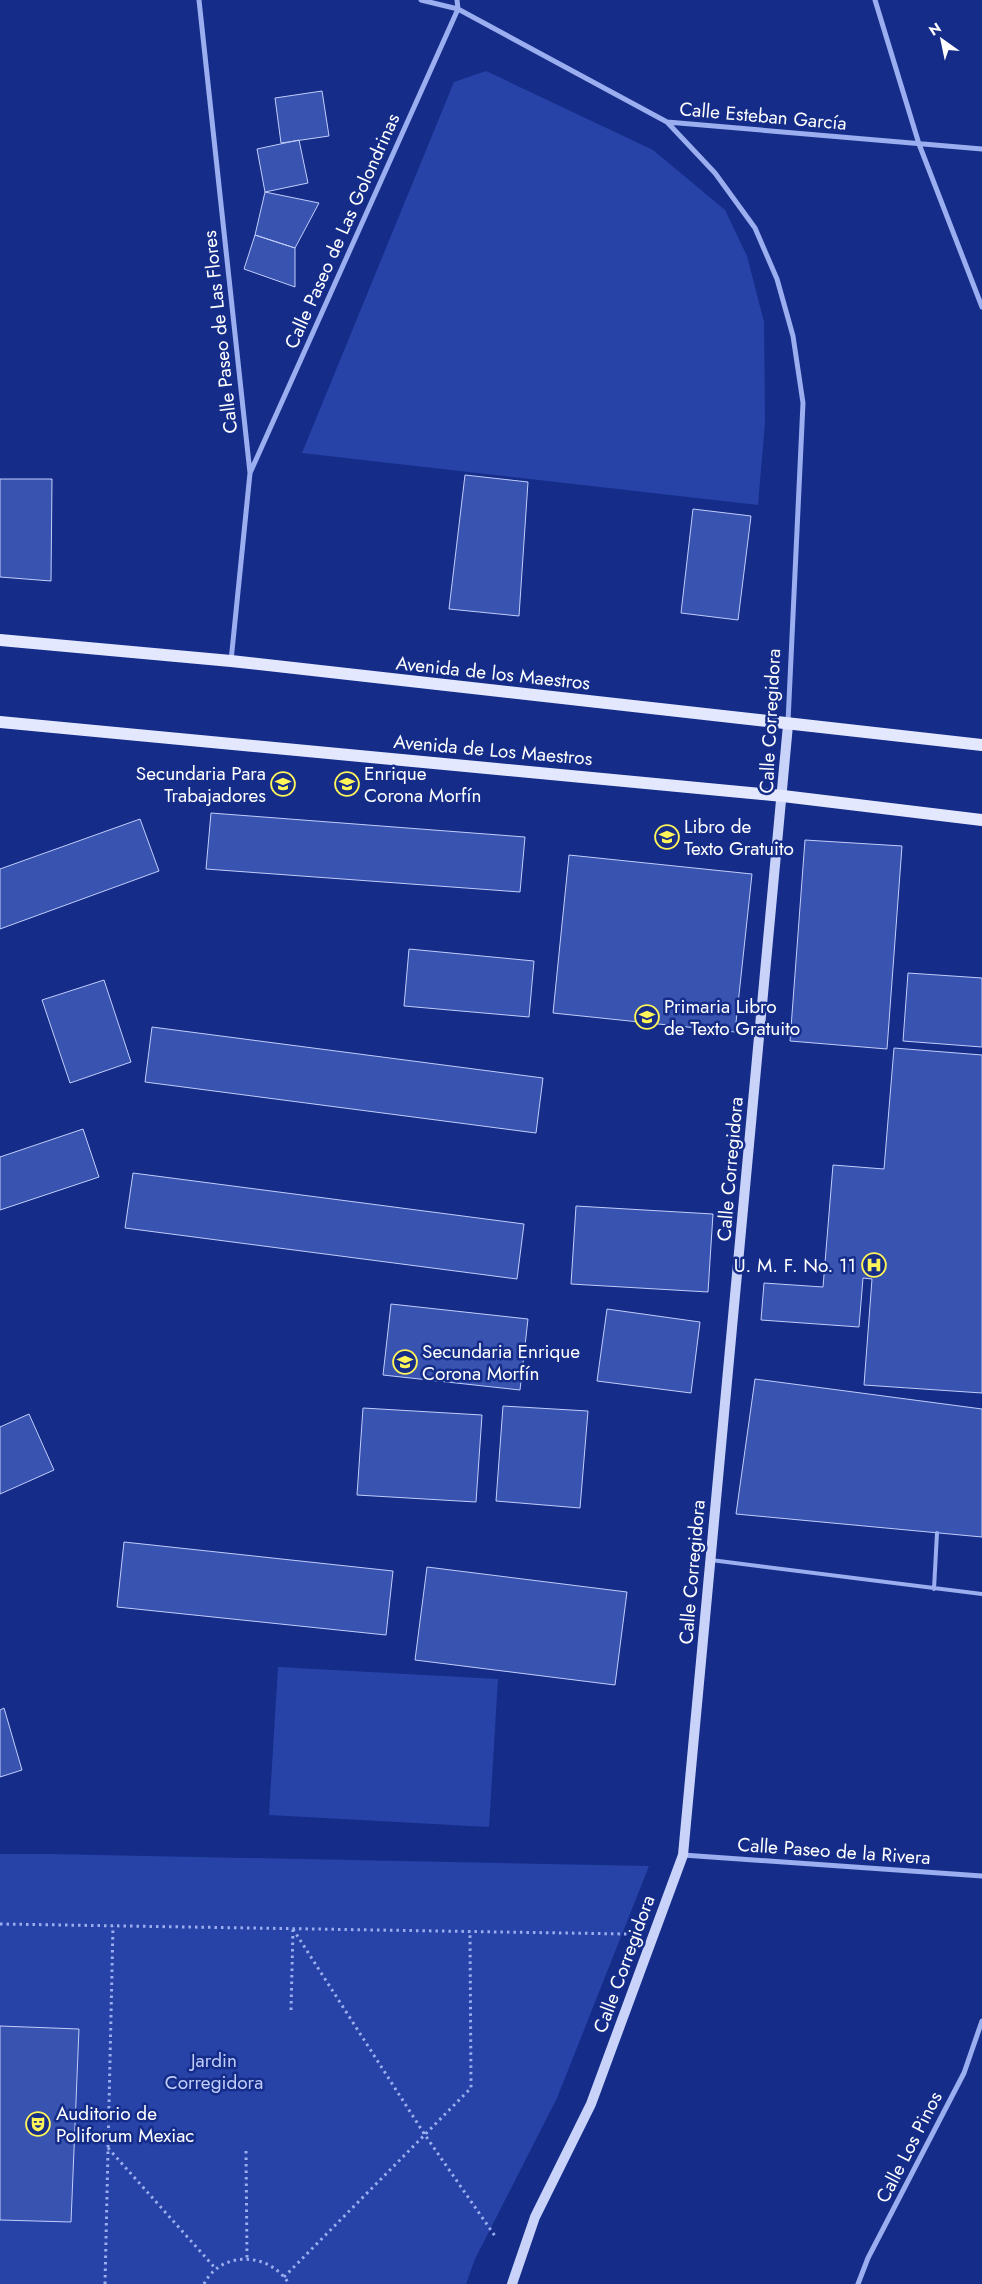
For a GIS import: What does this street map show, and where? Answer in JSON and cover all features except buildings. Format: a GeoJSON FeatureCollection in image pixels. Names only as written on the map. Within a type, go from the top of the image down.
{"type":"FeatureCollection","features":[{"type":"Feature","properties":{"kind":"main road","name":"Avenida de los Maestros"},"geometry":{"type":"LineString","coordinates":[[0,640],[231,661],[982,746]]}},
{"type":"Feature","properties":{"kind":"main road","name":"Avenida de Los Maestros"},"geometry":{"type":"LineString","coordinates":[[0,722],[783,796],[982,820]]}},
{"type":"Feature","properties":{"kind":"street","name":"Calle Paseo de Las Flores"},"geometry":{"type":"LineString","coordinates":[[199,0],[250,473],[231,661]]}},
{"type":"Feature","properties":{"kind":"street","name":"Calle Esteban García"},"geometry":{"type":"LineString","coordinates":[[421,0],[458,9],[667,122],[982,149]]}},
{"type":"Feature","properties":{"kind":"street"},"geometry":{"type":"LineString","coordinates":[[457,0],[458,9]]}},
{"type":"Feature","properties":{"kind":"street"},"geometry":{"type":"LineString","coordinates":[[875,0],[919,144],[982,307]]}},
{"type":"Feature","properties":{"kind":"street","name":"Calle Paseo de Las Golondrinas"},"geometry":{"type":"LineString","coordinates":[[250,473],[458,9]]}},
{"type":"Feature","properties":{"kind":"street","name":"Calle Corregidora"},"geometry":{"type":"LineString","coordinates":[[512,2284],[535,2217],[591,2104],[683,1855],[783,796],[803,403],[793,336],[777,279],[755,228],[715,173],[667,122]]}},
{"type":"Feature","properties":{"kind":"street","name":"Calle Paseo de la Rivera"},"geometry":{"type":"LineString","coordinates":[[683,1855],[982,1876]]}},
{"type":"Feature","properties":{"kind":"street","name":"Calle Los Pinos"},"geometry":{"type":"LineString","coordinates":[[858,2284],[868,2258],[964,2073],[982,2021]]}},
{"type":"Feature","properties":{"kind":"lane"},"geometry":{"type":"LineString","coordinates":[[934,1589],[938,1533]]}},
{"type":"Feature","properties":{"kind":"lane"},"geometry":{"type":"LineString","coordinates":[[711,1560],[982,1594]]}},
{"type":"Feature","properties":{"kind":"path"},"geometry":{"type":"LineString","coordinates":[[0,1924],[630,1934]]}},
{"type":"Feature","properties":{"kind":"path"},"geometry":{"type":"LineString","coordinates":[[105,2284],[113,1926]]}},
{"type":"Feature","properties":{"kind":"path"},"geometry":{"type":"LineString","coordinates":[[291,2010],[293,1928]]}},
{"type":"Feature","properties":{"kind":"path"},"geometry":{"type":"LineString","coordinates":[[293,1928],[425,2135],[495,2236]]}},
{"type":"Feature","properties":{"kind":"path"},"geometry":{"type":"LineString","coordinates":[[284,2277],[471,2088],[470,1932]]}},
{"type":"Feature","properties":{"kind":"path"},"geometry":{"type":"LineString","coordinates":[[108,2148],[216,2269]]}},
{"type":"Feature","properties":{"kind":"path"},"geometry":{"type":"LineString","coordinates":[[246,2150],[247,2258]]}},
{"type":"Feature","properties":{"kind":"path"},"geometry":{"type":"LineString","coordinates":[[204,2284],[216,2269],[230,2261],[247,2258],[264,2262],[277,2270],[289,2284]]}},
{"type":"Feature","properties":{"kind":"green space"},"geometry":{"type":"Polygon","coordinates":[[[486,71],[653,150],[725,210],[747,256],[764,322],[765,422],[758,505],[302,453],[454,82],[486,71]]]}},
{"type":"Feature","properties":{"kind":"green space"},"geometry":{"type":"Polygon","coordinates":[[[278,1667],[498,1679],[489,1827],[269,1815],[278,1667]]]}},
{"type":"Feature","properties":{"kind":"green space","name":"Jardin Corregidora"},"geometry":{"type":"Polygon","coordinates":[[[0,1854],[649,1866],[557,2098],[475,2259],[466,2284],[0,2284],[0,1854]]]}},
{"type":"Feature","properties":{"kind":"place","name":"Secundaria Para Trabajadores"},"geometry":{"type":"Point","coordinates":[283,784]}},
{"type":"Feature","properties":{"kind":"place","name":"Enrique Corona Morfín"},"geometry":{"type":"Point","coordinates":[347,784]}},
{"type":"Feature","properties":{"kind":"place","name":"Libro de Texto Gratuito"},"geometry":{"type":"Point","coordinates":[667,837]}},
{"type":"Feature","properties":{"kind":"place","name":"Primaria Libro de Texto Gratuito"},"geometry":{"type":"Point","coordinates":[647,1017]}},
{"type":"Feature","properties":{"kind":"place","name":"U. M. F. No. 11"},"geometry":{"type":"Point","coordinates":[874,1265]}},
{"type":"Feature","properties":{"kind":"place","name":"Secundaria Enrique Corona Morfín"},"geometry":{"type":"Point","coordinates":[405,1362]}},
{"type":"Feature","properties":{"kind":"place","name":"Auditorio de Poliforum Mexiac"},"geometry":{"type":"Point","coordinates":[38,2124]}}]}
